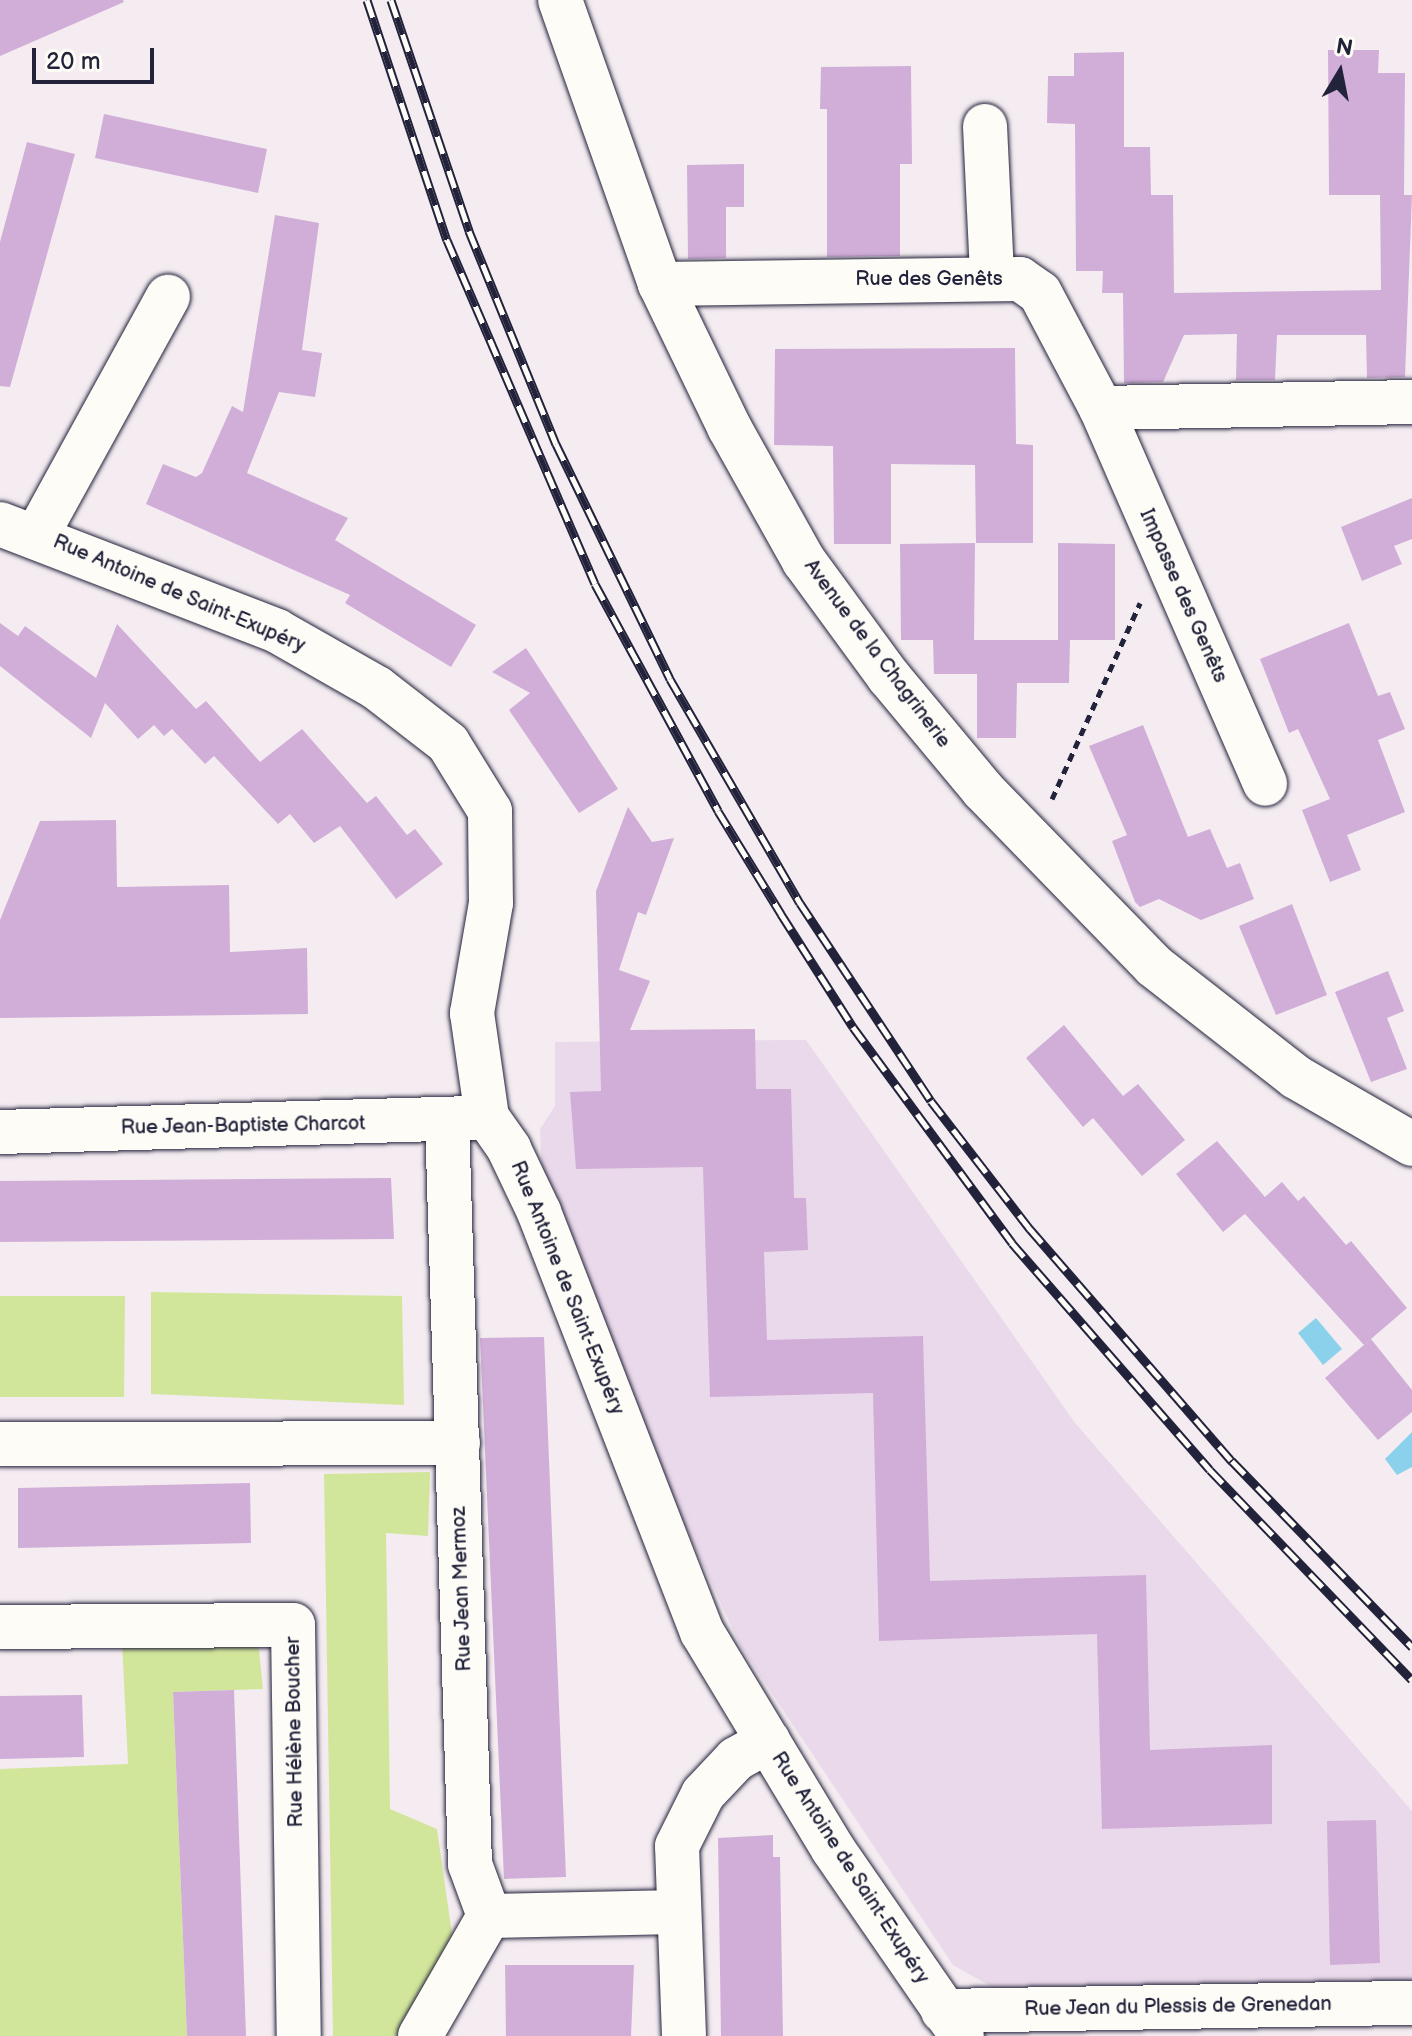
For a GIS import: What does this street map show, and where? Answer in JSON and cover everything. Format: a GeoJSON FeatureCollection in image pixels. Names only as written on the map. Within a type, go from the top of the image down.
{"type":"FeatureCollection","features":[{"type":"Feature","properties":{"kind":"street","name":"Avenue de la Chagrinerie"},"geometry":{"type":"LineString","coordinates":[[560,0],[660,284],[729,427],[804,561],[889,677],[1032,843],[1154,966],[1210,1013],[1296,1077],[1412,1144]]}},
{"type":"Feature","properties":{"kind":"street"},"geometry":{"type":"LineString","coordinates":[[985,126],[992,276]]}},
{"type":"Feature","properties":{"kind":"street","name":"Rue des Genêts"},"geometry":{"type":"LineString","coordinates":[[660,284],[992,276],[1020,279],[1040,293],[1101,408]]}},
{"type":"Feature","properties":{"kind":"street","name":"Rue Antoine de Saint-Exupéry"},"geometry":{"type":"LineString","coordinates":[[168,297],[18,529],[277,631],[377,688],[448,743],[490,811],[491,903],[472,1013],[467,1119],[509,1149],[545,1224],[702,1632],[768,1741],[953,2024]]}},
{"type":"Feature","properties":{"kind":"street"},"geometry":{"type":"LineString","coordinates":[[1101,408],[1412,402]]}},
{"type":"Feature","properties":{"kind":"street","name":"Impasse des Genêts"},"geometry":{"type":"LineString","coordinates":[[1101,408],[1265,784]]}},
{"type":"Feature","properties":{"kind":"street","name":"Rue Jean-Baptiste Charcot"},"geometry":{"type":"LineString","coordinates":[[0,1132],[467,1119]]}},
{"type":"Feature","properties":{"kind":"street","name":"Rue Jean Mermoz"},"geometry":{"type":"LineString","coordinates":[[467,1119],[458,1443],[470,1864],[489,1916]]}},
{"type":"Feature","properties":{"kind":"street"},"geometry":{"type":"LineString","coordinates":[[0,1444],[458,1443]]}},
{"type":"Feature","properties":{"kind":"street","name":"Rue Hélène Boucher"},"geometry":{"type":"LineString","coordinates":[[0,1627],[293,1625],[299,2036]]}},
{"type":"Feature","properties":{"kind":"street"},"geometry":{"type":"LineString","coordinates":[[684,2036],[677,1846],[703,1794],[736,1759],[768,1741]]}},
{"type":"Feature","properties":{"kind":"street"},"geometry":{"type":"LineString","coordinates":[[420,2036],[489,1916],[679,1912]]}},
{"type":"Feature","properties":{"kind":"street","name":"Rue Jean du Plessis de Grenedan"},"geometry":{"type":"LineString","coordinates":[[953,2024],[1412,2003]]}},
{"type":"Feature","properties":{"kind":"path"},"geometry":{"type":"LineString","coordinates":[[1032,843],[1163,551]]}},
{"type":"Feature","properties":{"kind":"shaded area"},"geometry":{"type":"Polygon","coordinates":[[[806,1040],[1075,1423],[1412,1811],[1412,1980],[999,1991],[953,1965],[741,1647],[637,1421],[542,1177],[540,1129],[555,1106],[555,1042],[806,1040]]]}},
{"type":"Feature","properties":{"kind":"green space"},"geometry":{"type":"Polygon","coordinates":[[[151,1292],[402,1296],[404,1405],[151,1394],[151,1292]]]}},
{"type":"Feature","properties":{"kind":"green space"},"geometry":{"type":"Polygon","coordinates":[[[0,1296],[125,1296],[124,1397],[0,1397],[0,1296]]]}},
{"type":"Feature","properties":{"kind":"green space"},"geometry":{"type":"Polygon","coordinates":[[[430,1472],[428,1536],[386,1533],[390,1809],[437,1829],[453,1941],[396,2036],[333,2036],[324,1474],[430,1472]]]}},
{"type":"Feature","properties":{"kind":"green space"},"geometry":{"type":"Polygon","coordinates":[[[258,1640],[263,1689],[173,1692],[187,2036],[0,2036],[0,1769],[128,1764],[122,1642],[258,1640]]]}},
{"type":"Feature","properties":{"kind":"water"},"geometry":{"type":"Polygon","coordinates":[[[1316,1318],[1342,1349],[1323,1365],[1298,1333],[1316,1318]]]}},
{"type":"Feature","properties":{"kind":"water"},"geometry":{"type":"Polygon","coordinates":[[[1412,1432],[1412,1467],[1397,1475],[1385,1459],[1412,1432]]]}},
{"type":"Feature","properties":{"kind":"building"},"geometry":{"type":"Polygon","coordinates":[[[0,0],[123,0],[124,2],[0,56],[0,0]]]}},
{"type":"Feature","properties":{"kind":"building"},"geometry":{"type":"Polygon","coordinates":[[[1328,50],[1379,50],[1378,73],[1405,73],[1404,195],[1329,195],[1328,50]]]}},
{"type":"Feature","properties":{"kind":"building"},"geometry":{"type":"Polygon","coordinates":[[[1124,52],[1124,147],[1150,147],[1151,195],[1173,195],[1174,293],[1381,290],[1380,195],[1412,195],[1405,377],[1367,378],[1366,335],[1277,335],[1275,380],[1236,380],[1237,334],[1184,335],[1163,382],[1124,383],[1123,293],[1102,293],[1103,271],[1076,271],[1075,124],[1047,123],[1048,76],[1074,76],[1074,53],[1124,52]]]}},
{"type":"Feature","properties":{"kind":"building"},"geometry":{"type":"Polygon","coordinates":[[[911,66],[912,164],[900,164],[900,256],[827,257],[827,109],[820,109],[821,67],[911,66]]]}},
{"type":"Feature","properties":{"kind":"building"},"geometry":{"type":"Polygon","coordinates":[[[104,114],[267,149],[258,193],[95,158],[104,114]]]}},
{"type":"Feature","properties":{"kind":"building"},"geometry":{"type":"Polygon","coordinates":[[[27,142],[75,154],[10,387],[0,386],[0,242],[27,142]]]}},
{"type":"Feature","properties":{"kind":"building"},"geometry":{"type":"Polygon","coordinates":[[[744,164],[744,207],[726,207],[726,258],[688,259],[687,165],[744,164]]]}},
{"type":"Feature","properties":{"kind":"building"},"geometry":{"type":"Polygon","coordinates":[[[275,215],[319,223],[302,350],[322,353],[315,397],[279,392],[247,473],[348,518],[335,540],[476,625],[451,667],[345,603],[350,595],[146,504],[163,464],[196,477],[202,473],[232,406],[243,412],[275,215]]]}},
{"type":"Feature","properties":{"kind":"building"},"geometry":{"type":"Polygon","coordinates":[[[1015,348],[1016,444],[1033,445],[1033,543],[976,543],[975,465],[891,464],[891,544],[834,544],[833,446],[774,445],[775,349],[1015,348]]]}},
{"type":"Feature","properties":{"kind":"building"},"geometry":{"type":"Polygon","coordinates":[[[1412,498],[1412,539],[1394,546],[1402,564],[1362,581],[1341,527],[1412,498]]]}},
{"type":"Feature","properties":{"kind":"building"},"geometry":{"type":"Polygon","coordinates":[[[975,543],[974,640],[1058,640],[1058,543],[1115,544],[1115,640],[1070,640],[1069,683],[1017,683],[1016,738],[977,738],[977,674],[934,674],[933,640],[901,640],[900,544],[975,543]]]}},
{"type":"Feature","properties":{"kind":"building"},"geometry":{"type":"Polygon","coordinates":[[[0,623],[18,636],[25,626],[96,678],[117,624],[196,709],[206,701],[260,762],[302,729],[367,803],[376,796],[407,835],[415,829],[443,864],[396,899],[340,826],[314,843],[290,814],[278,824],[214,756],[205,764],[172,729],[164,736],[154,725],[138,739],[105,703],[91,738],[0,666],[0,623]]]}},
{"type":"Feature","properties":{"kind":"building"},"geometry":{"type":"Polygon","coordinates":[[[1349,623],[1378,696],[1390,692],[1405,729],[1378,740],[1405,812],[1347,835],[1361,870],[1330,882],[1302,810],[1330,799],[1298,729],[1289,733],[1260,659],[1349,623]]]}},
{"type":"Feature","properties":{"kind":"building"},"geometry":{"type":"Polygon","coordinates":[[[526,648],[618,789],[579,813],[509,710],[530,693],[492,672],[526,648]]]}},
{"type":"Feature","properties":{"kind":"building"},"geometry":{"type":"Polygon","coordinates":[[[1143,725],[1188,837],[1210,829],[1227,868],[1240,863],[1254,899],[1201,920],[1159,899],[1140,907],[1135,902],[1112,841],[1127,835],[1089,746],[1143,725]]]}},
{"type":"Feature","properties":{"kind":"building"},"geometry":{"type":"Polygon","coordinates":[[[628,807],[652,842],[674,838],[646,915],[638,912],[619,970],[650,981],[630,1030],[755,1029],[756,1089],[791,1089],[794,1198],[806,1198],[808,1250],[764,1252],[767,1340],[923,1336],[930,1581],[1146,1575],[1150,1750],[1272,1745],[1272,1824],[1102,1829],[1097,1634],[879,1641],[873,1393],[710,1397],[703,1167],[576,1169],[570,1092],[601,1091],[596,891],[628,807]]]}},
{"type":"Feature","properties":{"kind":"building"},"geometry":{"type":"Polygon","coordinates":[[[116,820],[117,887],[229,885],[230,952],[307,948],[308,1014],[0,1018],[0,920],[40,821],[116,820]]]}},
{"type":"Feature","properties":{"kind":"building"},"geometry":{"type":"Polygon","coordinates":[[[1292,904],[1327,995],[1276,1015],[1239,926],[1292,904]]]}},
{"type":"Feature","properties":{"kind":"building"},"geometry":{"type":"Polygon","coordinates":[[[1388,971],[1404,1011],[1387,1018],[1407,1069],[1371,1082],[1335,992],[1388,971]]]}},
{"type":"Feature","properties":{"kind":"building"},"geometry":{"type":"Polygon","coordinates":[[[1064,1025],[1123,1096],[1138,1084],[1185,1140],[1142,1176],[1093,1118],[1083,1127],[1026,1058],[1064,1025]]]}},
{"type":"Feature","properties":{"kind":"building"},"geometry":{"type":"Polygon","coordinates":[[[1217,1141],[1265,1197],[1282,1182],[1298,1201],[1304,1196],[1346,1245],[1351,1241],[1407,1308],[1364,1345],[1245,1214],[1258,1203],[1223,1232],[1176,1174],[1217,1141]]]}},
{"type":"Feature","properties":{"kind":"building"},"geometry":{"type":"Polygon","coordinates":[[[391,1178],[394,1239],[0,1242],[0,1181],[391,1178]]]}},
{"type":"Feature","properties":{"kind":"building"},"geometry":{"type":"Polygon","coordinates":[[[544,1337],[566,1877],[504,1879],[480,1338],[544,1337]]]}},
{"type":"Feature","properties":{"kind":"building"},"geometry":{"type":"Polygon","coordinates":[[[1371,1339],[1412,1390],[1412,1412],[1378,1440],[1325,1378],[1371,1339]]]}},
{"type":"Feature","properties":{"kind":"building"},"geometry":{"type":"Polygon","coordinates":[[[250,1483],[251,1543],[18,1548],[18,1488],[250,1483]]]}},
{"type":"Feature","properties":{"kind":"building"},"geometry":{"type":"Polygon","coordinates":[[[234,1690],[246,2036],[187,2036],[173,1692],[234,1690]]]}},
{"type":"Feature","properties":{"kind":"building"},"geometry":{"type":"Polygon","coordinates":[[[82,1695],[84,1757],[0,1759],[0,1696],[82,1695]]]}},
{"type":"Feature","properties":{"kind":"building"},"geometry":{"type":"Polygon","coordinates":[[[1376,1820],[1380,1963],[1330,1965],[1327,1821],[1376,1820]]]}},
{"type":"Feature","properties":{"kind":"building"},"geometry":{"type":"Polygon","coordinates":[[[773,1835],[773,1857],[780,1857],[783,2036],[721,2036],[718,1838],[773,1835]]]}},
{"type":"Feature","properties":{"kind":"building"},"geometry":{"type":"Polygon","coordinates":[[[505,1965],[634,1965],[631,2036],[506,2036],[505,1965]]]}},
{"type":"Feature","properties":{"kind":"railway"},"geometry":{"type":"LineString","coordinates":[[367,0],[447,240],[595,584],[718,811],[781,914],[853,1027],[1012,1243],[1210,1470],[1412,1680]]}},
{"type":"Feature","properties":{"kind":"railway"},"geometry":{"type":"LineString","coordinates":[[391,0],[469,231],[556,444],[670,679],[800,903],[931,1101],[1030,1229],[1232,1461],[1412,1647]]}}]}
